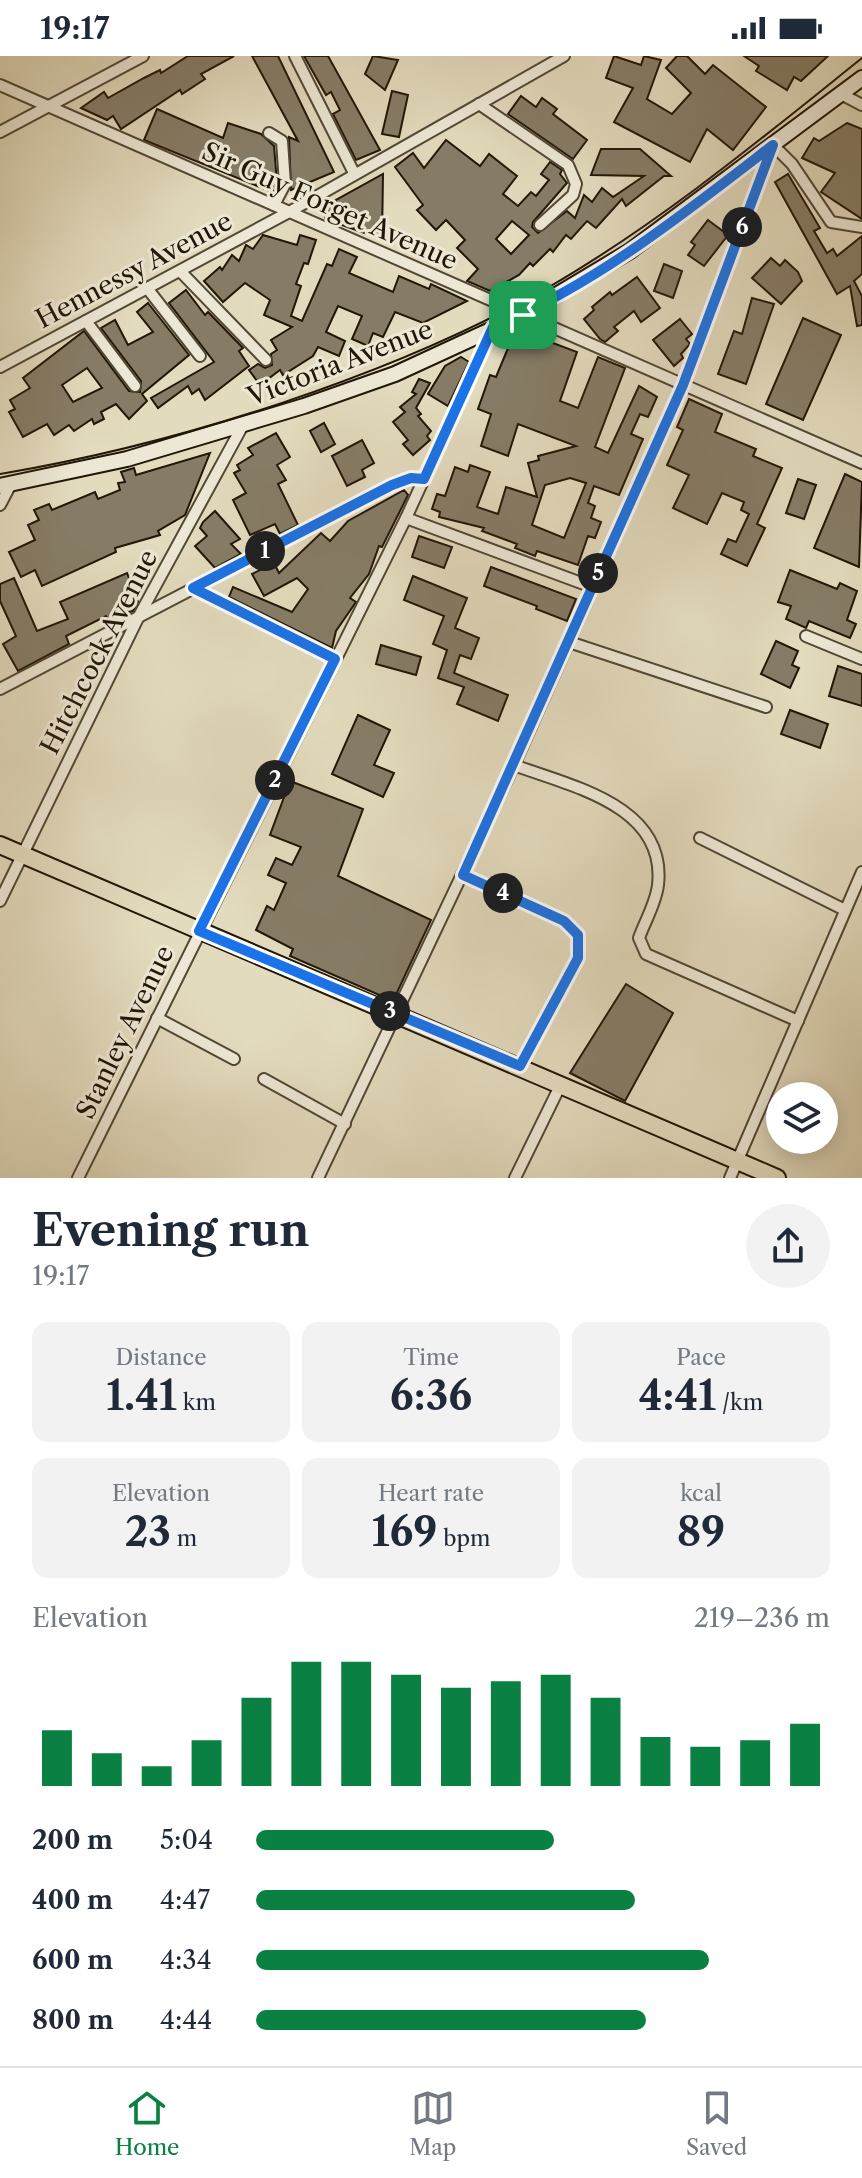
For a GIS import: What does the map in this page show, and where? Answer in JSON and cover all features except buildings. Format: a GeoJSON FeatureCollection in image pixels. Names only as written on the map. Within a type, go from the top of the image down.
{"type":"FeatureCollection","features":[{"type":"Feature","properties":{"kind":"main road","name":"Victoria Avenue"},"geometry":{"type":"LineString","coordinates":[[5,485],[127,459],[243,425],[395,374],[523,315],[630,251],[862,78]]}},
{"type":"Feature","properties":{"kind":"main road"},"geometry":{"type":"LineString","coordinates":[[0,845],[777,1178]]}},
{"type":"Feature","properties":{"kind":"street"},"geometry":{"type":"LineString","coordinates":[[0,132],[143,56]]}},
{"type":"Feature","properties":{"kind":"street"},"geometry":{"type":"LineString","coordinates":[[295,56],[354,173]]}},
{"type":"Feature","properties":{"kind":"street","name":"Hennessy Avenue"},"geometry":{"type":"LineString","coordinates":[[0,367],[289,212],[564,56]]}},
{"type":"Feature","properties":{"kind":"street","name":"Sir Guy Forget Avenue"},"geometry":{"type":"LineString","coordinates":[[0,85],[862,463]]}},
{"type":"Feature","properties":{"kind":"street"},"geometry":{"type":"LineString","coordinates":[[841,94],[862,105]]}},
{"type":"Feature","properties":{"kind":"street"},"geometry":{"type":"LineString","coordinates":[[479,104],[568,165],[573,173],[573,195],[540,225]]}},
{"type":"Feature","properties":{"kind":"street"},"geometry":{"type":"LineString","coordinates":[[269,133],[282,141],[285,184],[274,205]]}},
{"type":"Feature","properties":{"kind":"street"},"geometry":{"type":"LineString","coordinates":[[318,1178],[514,765],[683,385],[773,145],[792,164],[831,222],[862,227]]}},
{"type":"Feature","properties":{"kind":"street"},"geometry":{"type":"LineString","coordinates":[[180,271],[266,360]]}},
{"type":"Feature","properties":{"kind":"street"},"geometry":{"type":"LineString","coordinates":[[147,288],[200,356]]}},
{"type":"Feature","properties":{"kind":"street"},"geometry":{"type":"LineString","coordinates":[[86,321],[135,386]]}},
{"type":"Feature","properties":{"kind":"street","name":"Stanley Avenue"},"geometry":{"type":"LineString","coordinates":[[78,1178],[406,518],[493,327]]}},
{"type":"Feature","properties":{"kind":"street","name":"Hitchcock Avenue"},"geometry":{"type":"LineString","coordinates":[[0,901],[139,616],[243,425]]}},
{"type":"Feature","properties":{"kind":"street"},"geometry":{"type":"LineString","coordinates":[[0,689],[392,485],[411,478],[424,479]]}},
{"type":"Feature","properties":{"kind":"street"},"geometry":{"type":"LineString","coordinates":[[0,505],[5,485]]}},
{"type":"Feature","properties":{"kind":"street"},"geometry":{"type":"LineString","coordinates":[[406,518],[592,587]]}},
{"type":"Feature","properties":{"kind":"street"},"geometry":{"type":"LineString","coordinates":[[193,588],[335,659]]}},
{"type":"Feature","properties":{"kind":"street"},"geometry":{"type":"LineString","coordinates":[[806,636],[862,659]]}},
{"type":"Feature","properties":{"kind":"street"},"geometry":{"type":"LineString","coordinates":[[569,642],[766,707]]}},
{"type":"Feature","properties":{"kind":"street"},"geometry":{"type":"LineString","coordinates":[[514,765],[622,806],[639,825],[655,857],[658,885],[639,938],[646,954],[798,1021]]}},
{"type":"Feature","properties":{"kind":"street"},"geometry":{"type":"LineString","coordinates":[[700,838],[845,910]]}},
{"type":"Feature","properties":{"kind":"street"},"geometry":{"type":"LineString","coordinates":[[730,1178],[862,872]]}},
{"type":"Feature","properties":{"kind":"street"},"geometry":{"type":"LineString","coordinates":[[463,875],[564,921],[578,935],[578,958],[520,1066]]}},
{"type":"Feature","properties":{"kind":"street"},"geometry":{"type":"LineString","coordinates":[[157,1018],[234,1059]]}},
{"type":"Feature","properties":{"kind":"street"},"geometry":{"type":"LineString","coordinates":[[264,1079],[345,1124]]}},
{"type":"Feature","properties":{"kind":"street"},"geometry":{"type":"LineString","coordinates":[[515,1178],[561,1084]]}},
{"type":"Feature","properties":{"kind":"tram line"},"geometry":{"type":"LineString","coordinates":[[0,474],[139,445],[283,403],[422,350],[488,319],[549,287],[631,235],[710,178],[862,58]]}},
{"type":"Feature","properties":{"kind":"route"},"geometry":{"type":"LineString","coordinates":[[773,145],[683,385],[463,875],[564,921],[578,935],[578,958],[520,1066],[199,931],[335,659],[193,588],[392,485],[411,478],[424,479],[493,327],[523,315],[630,251],[773,145]]}}]}
